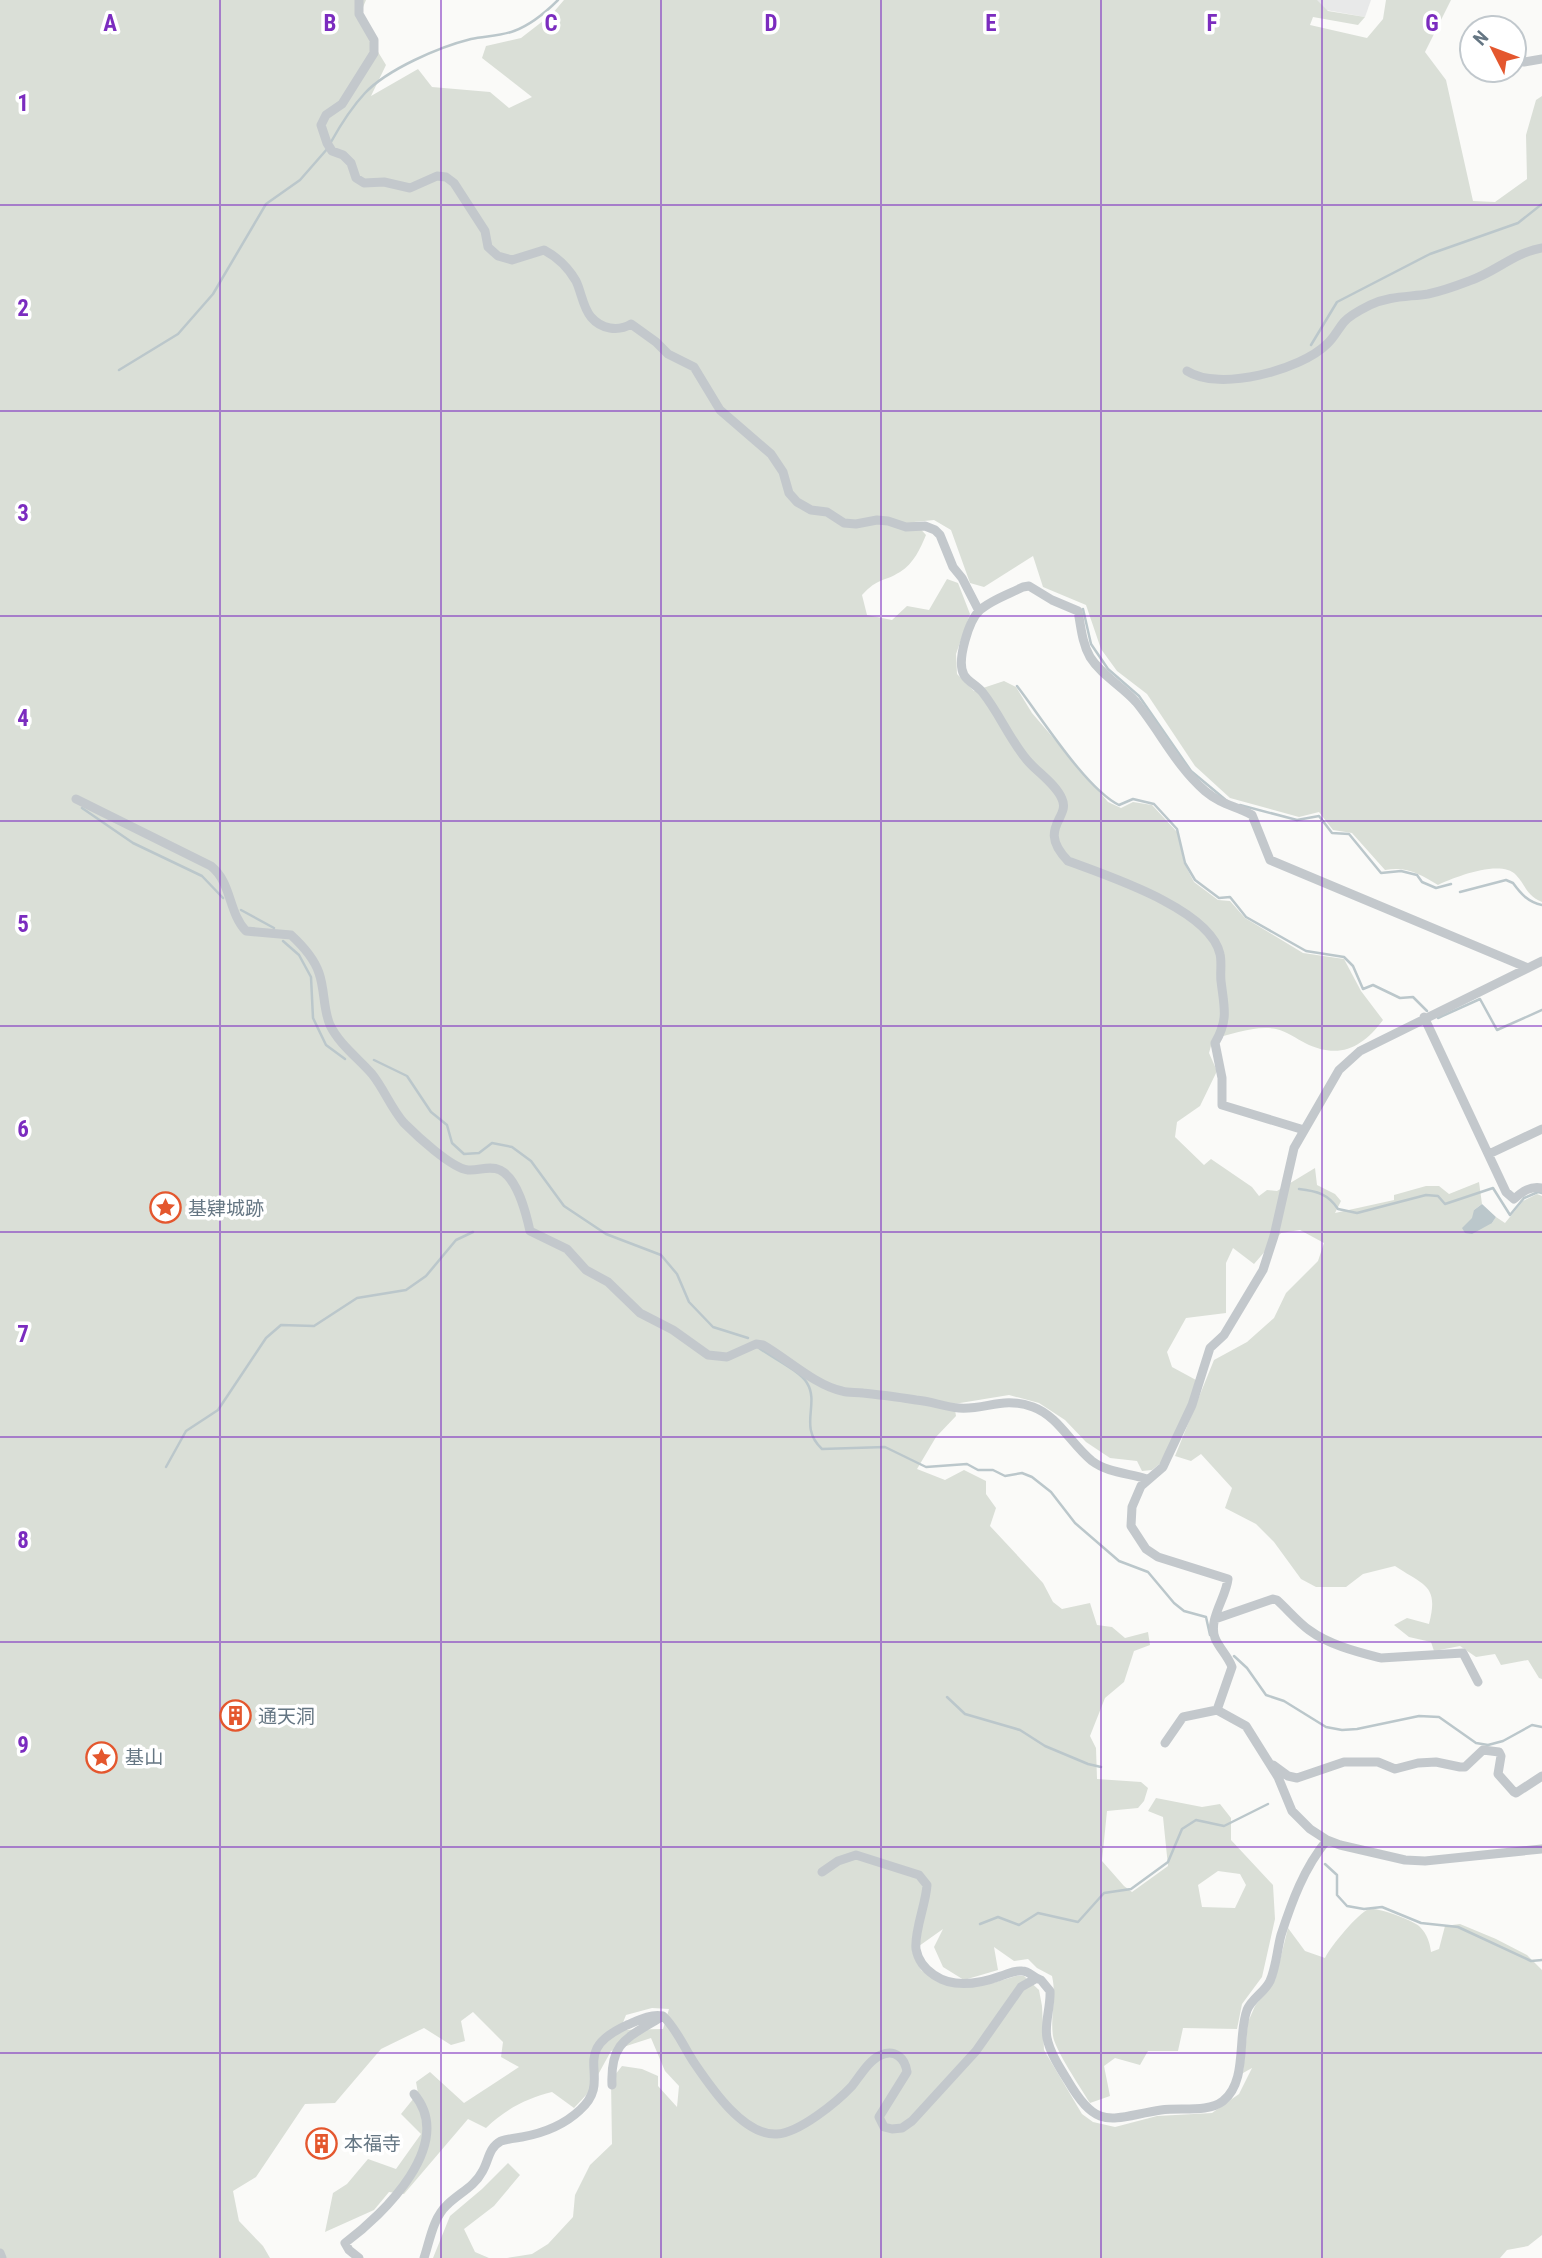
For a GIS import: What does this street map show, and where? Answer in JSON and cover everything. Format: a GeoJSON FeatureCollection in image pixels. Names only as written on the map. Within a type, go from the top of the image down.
{"type":"FeatureCollection","features":[{"type":"Feature","properties":{"kind":"street"},"geometry":{"type":"LineString","coordinates":[[359,0],[359,14],[374,40],[374,53],[342,104],[326,114],[321,125],[330,147],[351,163],[356,178],[364,183],[384,182],[410,188],[437,176],[446,177],[454,183],[485,231],[488,247],[498,256],[512,260],[544,250],[558,258],[575,279],[591,317],[608,329],[624,328],[631,324],[668,354],[694,367],[720,410],[771,454],[783,472],[789,493],[797,502],[811,510],[827,512],[844,523],[877,520],[906,527],[925,526],[935,530],[979,611]]}},
{"type":"Feature","properties":{"kind":"street"},"geometry":{"type":"LineString","coordinates":[[1187,371],[1199,379],[1247,378],[1267,374],[1309,358],[1328,344],[1346,320],[1372,304],[1399,296],[1430,294],[1472,280],[1524,251],[1542,248]]}},
{"type":"Feature","properties":{"kind":"street"},"geometry":{"type":"LineString","coordinates":[[1304,1130],[1222,1105],[1222,1078],[1215,1043],[1226,1014],[1219,968],[1220,954],[1211,937],[1181,909],[1068,861],[1058,850],[1055,823],[1064,809],[1062,799],[1025,758],[983,692],[964,676],[961,665],[964,644],[979,611],[1028,586],[1078,611],[1084,645],[1091,658],[1103,673],[1135,701],[1178,761],[1205,791],[1226,806],[1252,815],[1270,860],[1528,968]]}},
{"type":"Feature","properties":{"kind":"street"},"geometry":{"type":"LineString","coordinates":[[76,799],[211,866],[221,874],[237,922],[246,931],[291,934],[304,947],[320,974],[327,1018],[335,1035],[372,1074],[403,1121],[454,1164],[468,1170],[500,1170],[509,1177],[530,1231],[567,1249],[586,1270],[608,1282],[640,1313],[673,1330],[708,1355],[727,1357],[756,1344],[763,1345],[818,1381],[841,1391],[920,1400],[960,1408],[1015,1402],[1034,1408],[1057,1423],[1094,1463],[1111,1471],[1147,1479]]}},
{"type":"Feature","properties":{"kind":"street"},"geometry":{"type":"LineString","coordinates":[[1217,1710],[1232,1667],[1213,1630],[1214,1619],[1228,1579],[1158,1557],[1146,1549],[1130,1526],[1132,1507],[1141,1486],[1163,1467],[1192,1405],[1210,1348],[1224,1335],[1263,1270],[1274,1236],[1294,1148],[1339,1070],[1360,1051],[1424,1017],[1542,961]]}},
{"type":"Feature","properties":{"kind":"street"},"geometry":{"type":"LineString","coordinates":[[1424,1017],[1506,1192],[1514,1199],[1534,1186],[1542,1188]]}},
{"type":"Feature","properties":{"kind":"street"},"geometry":{"type":"LineString","coordinates":[[1489,1154],[1542,1129]]}},
{"type":"Feature","properties":{"kind":"street"},"geometry":{"type":"LineString","coordinates":[[1214,1619],[1273,1599],[1310,1631],[1362,1653],[1381,1658],[1463,1653],[1478,1682]]}},
{"type":"Feature","properties":{"kind":"street"},"geometry":{"type":"LineString","coordinates":[[1165,1743],[1183,1717],[1217,1710],[1247,1726],[1278,1777],[1292,1811],[1310,1829],[1327,1840],[1353,1849],[1405,1860],[1425,1861],[1542,1849]]}},
{"type":"Feature","properties":{"kind":"street"},"geometry":{"type":"LineString","coordinates":[[1268,1763],[1288,1776],[1297,1778],[1345,1762],[1378,1762],[1395,1769],[1436,1762],[1465,1767],[1483,1750],[1491,1750],[1499,1752],[1501,1756],[1498,1774],[1514,1792],[1542,1776]]}},
{"type":"Feature","properties":{"kind":"street"},"geometry":{"type":"LineString","coordinates":[[822,1872],[838,1861],[856,1855],[911,1872],[923,1879],[927,1885],[926,1895],[916,1948],[921,1963],[939,1979],[952,1984],[967,1984],[1023,1971],[1046,1984],[1051,2003],[1047,2037],[1082,2104],[1091,2113],[1105,2118],[1126,2118],[1174,2108],[1213,2106],[1230,2094],[1237,2079],[1241,2034],[1247,2012],[1252,2001],[1269,1982],[1301,1880],[1327,1840]]}},
{"type":"Feature","properties":{"kind":"street"},"geometry":{"type":"LineString","coordinates":[[424,2258],[440,2213],[477,2180],[492,2148],[502,2141],[542,2133],[582,2109],[592,2095],[595,2048],[613,2032],[645,2017],[663,2016],[670,2022],[696,2066],[736,2116],[754,2130],[775,2135],[792,2132],[830,2106],[849,2089],[873,2060],[892,2053],[900,2057],[907,2072],[879,2116],[884,2127],[892,2129],[902,2128],[912,2121],[961,2070],[1007,2004],[1021,1987],[1035,1979]]}},
{"type":"Feature","properties":{"kind":"street"},"geometry":{"type":"LineString","coordinates":[[612,2085],[611,2068],[616,2051],[624,2040],[663,2016]]}},
{"type":"Feature","properties":{"kind":"street"},"geometry":{"type":"LineString","coordinates":[[359,2258],[345,2243],[378,2216],[405,2182],[421,2156],[427,2138],[427,2124],[422,2104],[414,2094]]}},
{"type":"Feature","properties":{"kind":"street"},"geometry":{"type":"LineString","coordinates":[[0,2253],[2,2258]]}},
{"type":"Feature","properties":{"kind":"shaded area"},"geometry":{"type":"Polygon","coordinates":[[[0,0],[366,0],[358,19],[386,65],[371,96],[418,69],[432,87],[490,92],[509,108],[532,97],[482,58],[486,46],[521,38],[552,14],[564,0],[1317,0],[1328,11],[1365,17],[1358,25],[1313,17],[1310,25],[1367,38],[1383,19],[1386,0],[1451,0],[1425,52],[1446,80],[1473,201],[1495,202],[1527,179],[1526,135],[1536,100],[1542,96],[1542,902],[1533,897],[1516,875],[1500,869],[1478,871],[1438,885],[1407,870],[1385,870],[1352,833],[1333,830],[1319,812],[1299,817],[1230,798],[1195,766],[1147,694],[1117,671],[1101,649],[1086,605],[1043,587],[1033,556],[984,587],[970,583],[951,530],[934,520],[914,522],[926,535],[913,560],[900,572],[877,583],[862,595],[867,615],[892,620],[907,606],[929,610],[947,579],[958,583],[970,614],[956,654],[957,674],[974,691],[1004,681],[1016,687],[1032,713],[1108,802],[1121,808],[1133,802],[1152,805],[1178,833],[1184,863],[1194,882],[1218,900],[1230,901],[1245,918],[1303,953],[1344,959],[1361,991],[1383,1020],[1367,1038],[1339,1051],[1317,1048],[1284,1031],[1268,1028],[1213,1039],[1209,1053],[1217,1071],[1200,1106],[1177,1122],[1175,1137],[1204,1165],[1211,1159],[1252,1187],[1259,1196],[1267,1190],[1277,1191],[1315,1168],[1317,1185],[1335,1194],[1341,1201],[1335,1213],[1394,1200],[1394,1195],[1426,1186],[1439,1186],[1449,1194],[1479,1182],[1482,1204],[1474,1210],[1492,1223],[1496,1217],[1505,1223],[1523,1201],[1537,1194],[1542,1196],[1542,1679],[1528,1660],[1501,1665],[1495,1654],[1476,1657],[1460,1646],[1434,1651],[1431,1642],[1409,1637],[1394,1625],[1407,1618],[1429,1624],[1432,1611],[1431,1594],[1422,1583],[1395,1566],[1363,1574],[1346,1587],[1316,1587],[1301,1579],[1274,1542],[1256,1524],[1225,1508],[1232,1488],[1201,1454],[1191,1461],[1175,1456],[1214,1360],[1247,1342],[1274,1318],[1286,1293],[1318,1261],[1324,1243],[1300,1230],[1281,1233],[1254,1264],[1233,1248],[1226,1263],[1226,1313],[1186,1318],[1167,1352],[1172,1367],[1196,1380],[1186,1412],[1162,1462],[1152,1470],[1142,1471],[1137,1461],[1110,1458],[1086,1442],[1065,1420],[1039,1403],[1009,1395],[954,1404],[956,1416],[936,1437],[917,1469],[945,1480],[964,1470],[986,1481],[986,1494],[996,1508],[990,1526],[1043,1583],[1053,1602],[1062,1609],[1090,1603],[1097,1625],[1112,1627],[1125,1638],[1148,1632],[1150,1645],[1134,1651],[1124,1682],[1105,1698],[1090,1736],[1096,1748],[1097,1779],[1141,1782],[1148,1788],[1144,1801],[1138,1808],[1107,1811],[1102,1861],[1132,1892],[1168,1866],[1163,1817],[1148,1811],[1156,1798],[1202,1807],[1220,1804],[1231,1818],[1231,1840],[1273,1885],[1275,1919],[1262,1977],[1242,2004],[1237,2029],[1183,2028],[1178,2051],[1148,2051],[1140,2065],[1115,2058],[1104,2066],[1110,2096],[1090,2103],[1063,2059],[1053,2036],[1052,1976],[1037,1968],[1028,1959],[1014,1961],[994,1947],[998,1970],[964,1980],[943,1967],[934,1947],[943,1929],[912,1951],[921,1970],[939,1983],[993,1983],[1024,1976],[1039,1990],[1044,2050],[1082,2114],[1093,2122],[1115,2127],[1157,2116],[1212,2113],[1239,2094],[1252,2068],[1243,2073],[1248,2022],[1255,2006],[1275,1980],[1288,1928],[1305,1951],[1325,1958],[1345,1930],[1369,1909],[1387,1912],[1417,1924],[1429,1942],[1431,1952],[1439,1949],[1445,1926],[1460,1924],[1496,1939],[1527,1955],[1542,1970],[1542,2235],[1528,2246],[1507,2250],[1500,2258],[507,2258],[532,2254],[548,2244],[573,2217],[575,2195],[590,2165],[612,2144],[611,2080],[622,2066],[642,2069],[658,2076],[658,2086],[677,2107],[679,2086],[665,2071],[651,2038],[611,2051],[588,2093],[574,2108],[552,2092],[516,2106],[486,2128],[468,2119],[404,2194],[389,2192],[374,2210],[325,2232],[333,2193],[347,2184],[368,2159],[396,2169],[421,2134],[401,2114],[418,2093],[416,2082],[430,2072],[464,2103],[519,2067],[501,2057],[503,2042],[473,2012],[461,2021],[465,2041],[451,2045],[424,2028],[381,2049],[335,2103],[305,2104],[256,2177],[233,2191],[239,2221],[263,2246],[270,2258],[0,2258],[0,0]],[[1218,1871],[1198,1885],[1202,1907],[1235,1908],[1246,1885],[1240,1874],[1218,1871]],[[652,2008],[626,2015],[620,2030],[663,2029],[669,2009],[652,2008]]]}},
{"type":"Feature","properties":{"kind":"shaded area"},"geometry":{"type":"Polygon","coordinates":[[[1307,0],[1371,0],[1365,17],[1315,8],[1307,0]]]}},
{"type":"Feature","properties":{"kind":"shaded area"},"geometry":{"type":"Polygon","coordinates":[[[1482,1204],[1496,1217],[1492,1223],[1472,1234],[1465,1233],[1462,1228],[1472,1218],[1474,1210],[1482,1204]]]}},
{"type":"Feature","properties":{"kind":"shaded area"},"geometry":{"type":"Polygon","coordinates":[[[508,2163],[520,2175],[494,2206],[464,2229],[475,2252],[489,2258],[433,2258],[450,2216],[508,2163]]]}},
{"type":"Feature","properties":{"kind":"waterway"},"geometry":{"type":"LineString","coordinates":[[331,142],[360,99],[387,76],[444,47],[520,28],[538,18],[558,0]]}},
{"type":"Feature","properties":{"kind":"waterway"},"geometry":{"type":"LineString","coordinates":[[119,370],[178,334],[213,294],[266,204],[300,180],[328,148]]}},
{"type":"Feature","properties":{"kind":"waterway"},"geometry":{"type":"LineString","coordinates":[[1311,345],[1337,302],[1430,254],[1518,223],[1542,204]]}},
{"type":"Feature","properties":{"kind":"waterway"},"geometry":{"type":"LineString","coordinates":[[1083,609],[1091,644],[1108,669],[1139,696],[1191,771],[1227,801]]}},
{"type":"Feature","properties":{"kind":"waterway"},"geometry":{"type":"LineString","coordinates":[[1017,686],[1079,768],[1106,797],[1119,805],[1133,799],[1154,804],[1177,829],[1185,863],[1195,880],[1219,898],[1230,897],[1246,917],[1306,951],[1344,957],[1353,966],[1363,989],[1373,985],[1400,998],[1413,997],[1427,1011]]}},
{"type":"Feature","properties":{"kind":"waterway"},"geometry":{"type":"LineString","coordinates":[[1240,805],[1297,820],[1319,816],[1332,833],[1349,834],[1381,873],[1401,871],[1417,875],[1422,882],[1436,888],[1451,884]]}},
{"type":"Feature","properties":{"kind":"waterway"},"geometry":{"type":"LineString","coordinates":[[82,808],[133,843],[202,876],[223,898]]}},
{"type":"Feature","properties":{"kind":"waterway"},"geometry":{"type":"LineString","coordinates":[[1460,892],[1506,880],[1513,883],[1529,900],[1542,905]]}},
{"type":"Feature","properties":{"kind":"waterway"},"geometry":{"type":"LineString","coordinates":[[241,910],[274,928]]}},
{"type":"Feature","properties":{"kind":"waterway"},"geometry":{"type":"LineString","coordinates":[[283,941],[299,955],[311,977],[313,1018],[326,1045],[345,1059]]}},
{"type":"Feature","properties":{"kind":"waterway"},"geometry":{"type":"LineString","coordinates":[[1438,1018],[1480,999],[1497,1030],[1542,1010]]}},
{"type":"Feature","properties":{"kind":"waterway"},"geometry":{"type":"LineString","coordinates":[[374,1060],[407,1076],[431,1112],[447,1125],[452,1143],[464,1154],[479,1153],[492,1143],[512,1147],[531,1161],[564,1206],[606,1234],[661,1255],[677,1274],[689,1302],[713,1327],[748,1338]]}},
{"type":"Feature","properties":{"kind":"waterway"},"geometry":{"type":"LineString","coordinates":[[1299,1189],[1322,1194],[1338,1209],[1357,1213],[1426,1195],[1438,1196],[1445,1204],[1493,1188],[1510,1215],[1524,1198],[1542,1193]]}},
{"type":"Feature","properties":{"kind":"waterway"},"geometry":{"type":"LineString","coordinates":[[166,1467],[186,1431],[218,1410],[266,1338],[281,1325],[314,1326],[357,1298],[406,1290],[426,1276],[456,1240],[473,1232]]}},
{"type":"Feature","properties":{"kind":"waterway"},"geometry":{"type":"LineString","coordinates":[[759,1348],[792,1369],[807,1383],[811,1399],[811,1432],[822,1449],[885,1447],[926,1467],[967,1464],[978,1470],[993,1470],[1005,1476],[1022,1473],[1032,1477],[1051,1492],[1075,1523],[1119,1561],[1148,1572],[1184,1611],[1206,1617],[1210,1635]]}},
{"type":"Feature","properties":{"kind":"waterway"},"geometry":{"type":"LineString","coordinates":[[1234,1656],[1247,1668],[1266,1695],[1284,1701],[1326,1727],[1357,1729],[1419,1716],[1439,1717],[1476,1743],[1488,1745],[1503,1741],[1532,1725],[1542,1727]]}},
{"type":"Feature","properties":{"kind":"waterway"},"geometry":{"type":"LineString","coordinates":[[947,1697],[965,1714],[1020,1730],[1045,1746],[1101,1767]]}},
{"type":"Feature","properties":{"kind":"waterway"},"geometry":{"type":"LineString","coordinates":[[980,1924],[998,1917],[1019,1925],[1038,1913],[1078,1922],[1104,1893],[1131,1889],[1168,1862],[1182,1829],[1196,1820],[1224,1826],[1268,1804]]}},
{"type":"Feature","properties":{"kind":"waterway"},"geometry":{"type":"LineString","coordinates":[[1325,1864],[1337,1875],[1337,1895],[1347,1906],[1364,1909],[1382,1907],[1421,1923],[1458,1927],[1531,1961],[1542,1960]]}},
{"type":"Feature","properties":{"kind":"place","name":"基肄城跡"},"geometry":{"type":"Point","coordinates":[165,1208]}},
{"type":"Feature","properties":{"kind":"place","name":"通天洞"},"geometry":{"type":"Point","coordinates":[235,1716]}},
{"type":"Feature","properties":{"kind":"place","name":"基山"},"geometry":{"type":"Point","coordinates":[102,1757]}},
{"type":"Feature","properties":{"kind":"place","name":"本福寺"},"geometry":{"type":"Point","coordinates":[321,2143]}}]}
